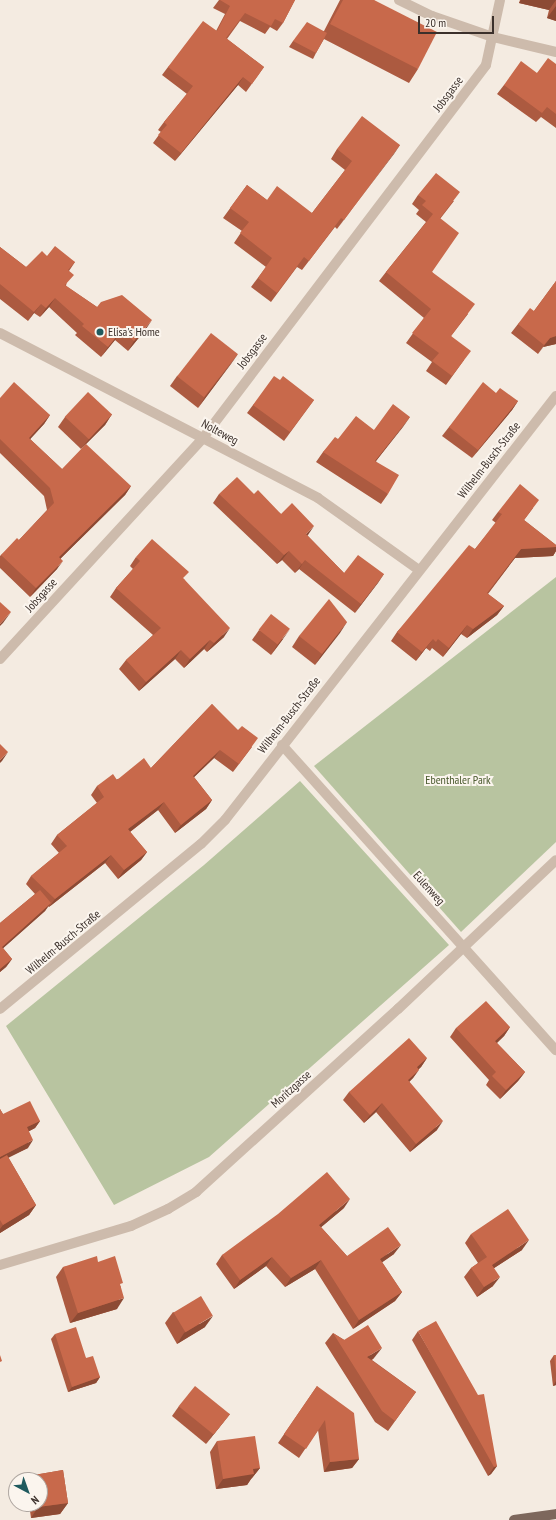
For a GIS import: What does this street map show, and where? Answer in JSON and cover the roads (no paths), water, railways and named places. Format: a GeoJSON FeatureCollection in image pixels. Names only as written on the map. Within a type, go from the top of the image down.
{"type":"FeatureCollection","features":[{"type":"Feature","properties":{"kind":"main road"},"geometry":{"type":"LineString","coordinates":[[514,1520],[556,1514]]}},
{"type":"Feature","properties":{"kind":"street"},"geometry":{"type":"LineString","coordinates":[[398,0],[432,16],[493,37],[556,52]]}},
{"type":"Feature","properties":{"kind":"street","name":"Jobsgasse"},"geometry":{"type":"LineString","coordinates":[[0,659],[203,438],[486,65],[500,0]]}},
{"type":"Feature","properties":{"kind":"street","name":"Nolteweg"},"geometry":{"type":"LineString","coordinates":[[0,333],[318,498],[419,570]]}},
{"type":"Feature","properties":{"kind":"street","name":"Wilhelm-Busch-Straße"},"geometry":{"type":"LineString","coordinates":[[0,1009],[201,844],[225,820],[282,744],[556,396]]}},
{"type":"Feature","properties":{"kind":"street","name":"Eulenweg"},"geometry":{"type":"LineString","coordinates":[[282,744],[556,1050]]}},
{"type":"Feature","properties":{"kind":"street","name":"Moritzgasse"},"geometry":{"type":"LineString","coordinates":[[0,1265],[131,1226],[168,1209],[196,1192],[465,947],[556,860]]}},
{"type":"Feature","properties":{"kind":"place","name":"Elisa's Home"},"geometry":{"type":"Point","coordinates":[100,332]}},
{"type":"Feature","properties":{"kind":"park label","name":"Ebenthaler Park"},"geometry":{"type":"Point","coordinates":[458,780]}}]}
